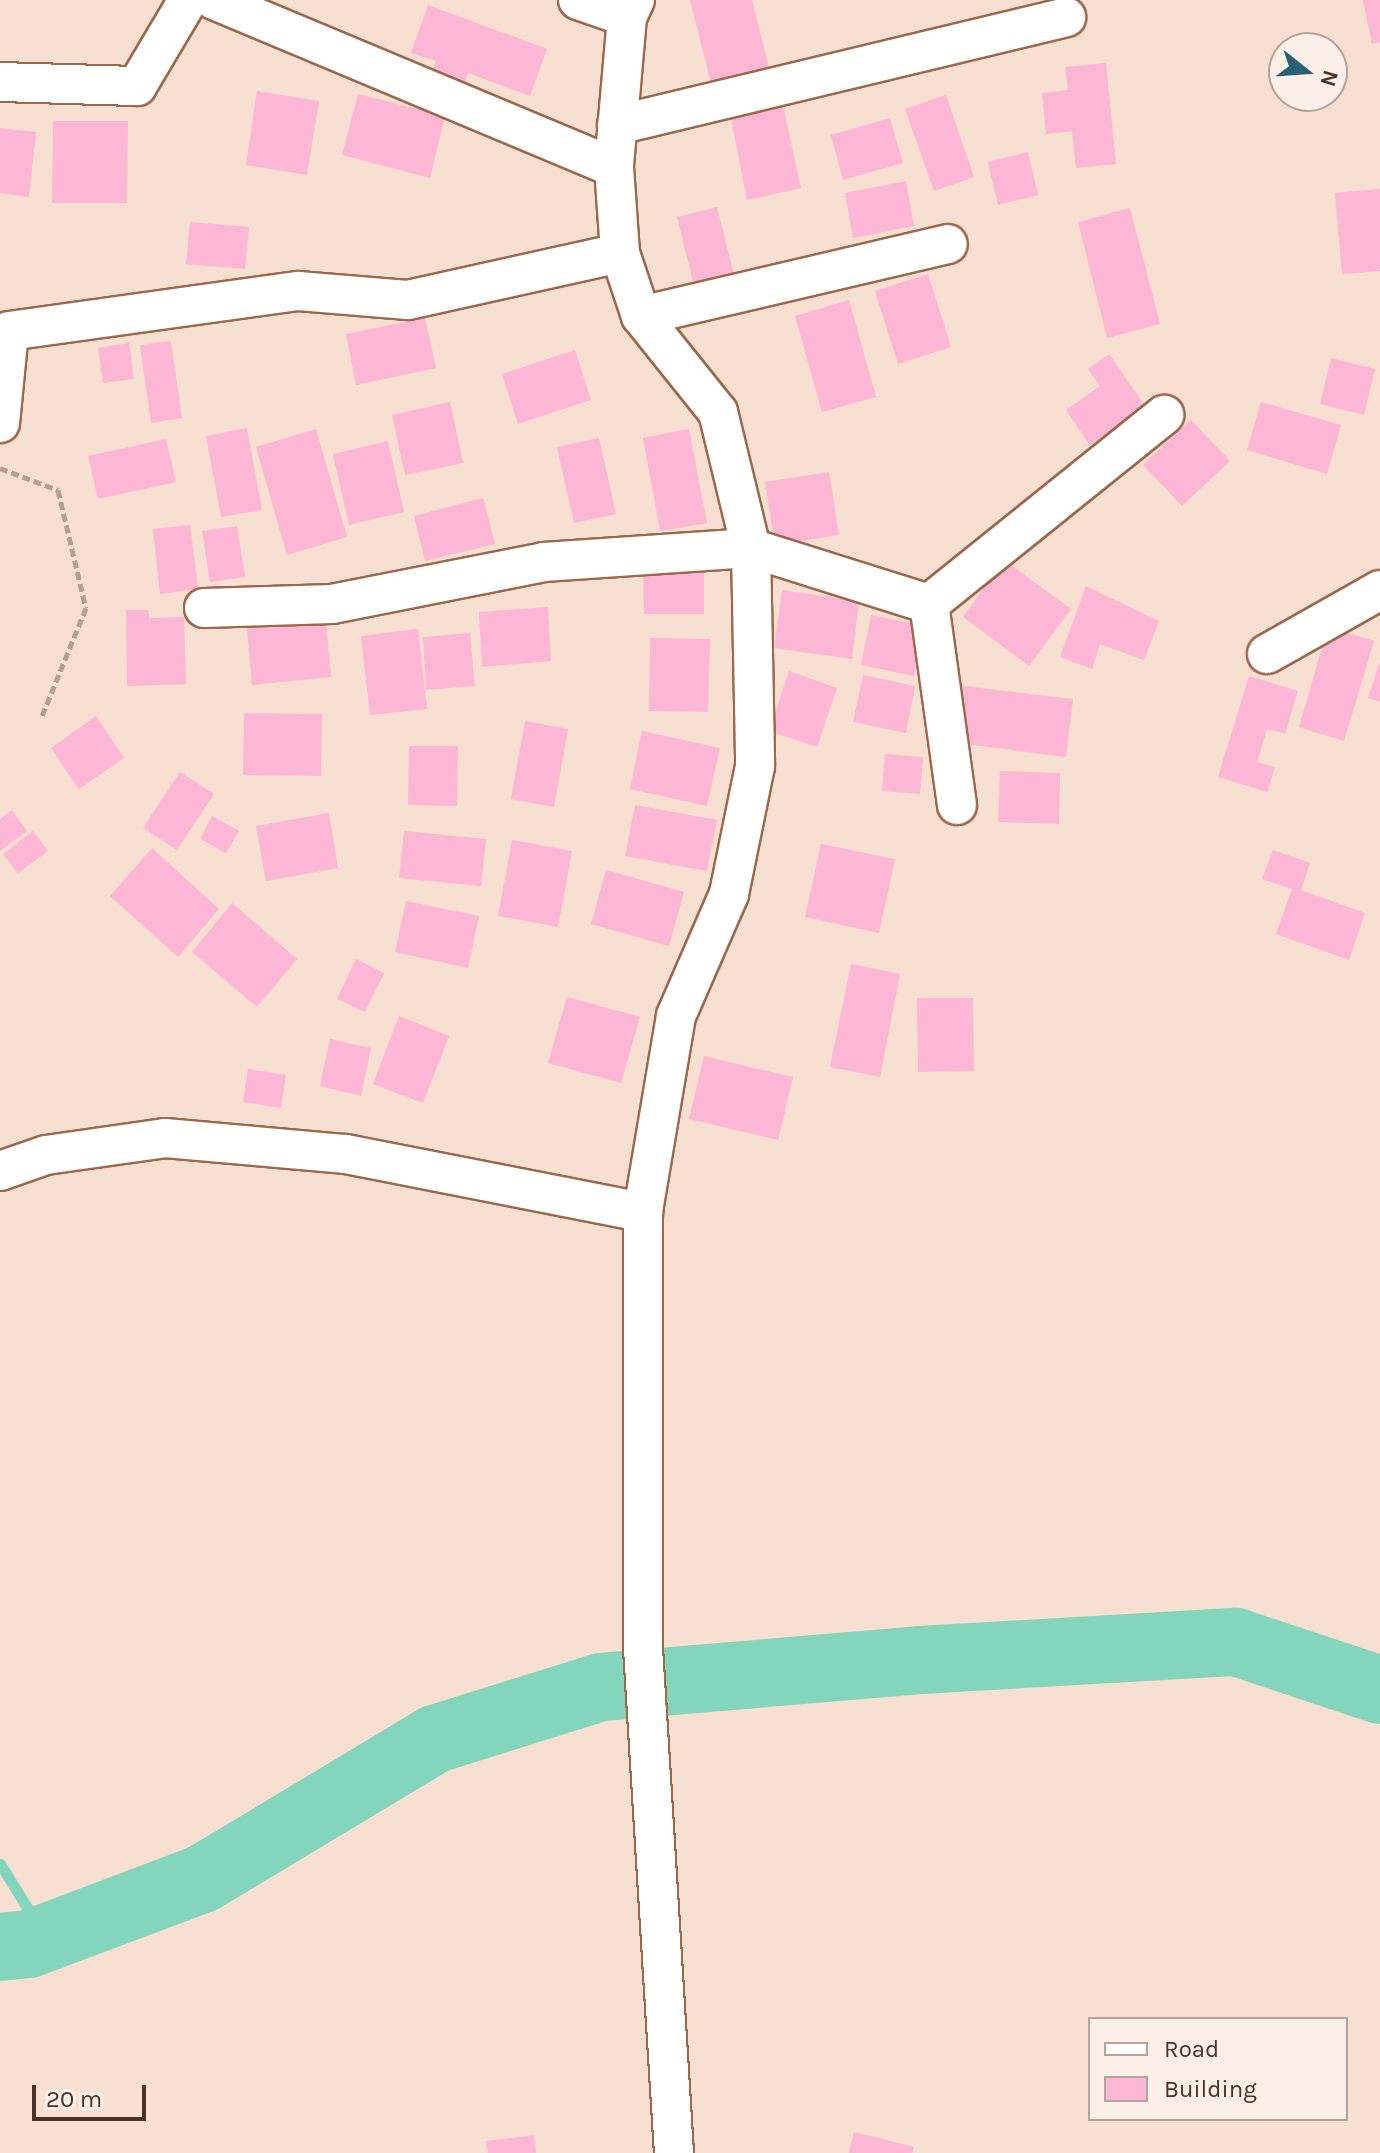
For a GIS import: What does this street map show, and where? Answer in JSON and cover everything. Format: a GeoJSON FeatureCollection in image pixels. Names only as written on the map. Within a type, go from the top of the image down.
{"type":"FeatureCollection","features":[{"type":"Feature","properties":{"kind":"street"},"geometry":{"type":"LineString","coordinates":[[0,82],[137,86],[188,0]]}},
{"type":"Feature","properties":{"kind":"street"},"geometry":{"type":"LineString","coordinates":[[214,0],[614,167]]}},
{"type":"Feature","properties":{"kind":"street"},"geometry":{"type":"LineString","coordinates":[[578,0],[631,8],[614,167],[620,253],[641,316],[718,412],[751,548],[755,766],[729,894],[676,1016],[643,1212],[643,1648],[674,2153]]}},
{"type":"Feature","properties":{"kind":"street"},"geometry":{"type":"LineString","coordinates":[[617,125],[1066,17]]}},
{"type":"Feature","properties":{"kind":"street"},"geometry":{"type":"LineString","coordinates":[[641,316],[948,244]]}},
{"type":"Feature","properties":{"kind":"street"},"geometry":{"type":"LineString","coordinates":[[0,423],[9,331],[298,291],[408,300],[620,253]]}},
{"type":"Feature","properties":{"kind":"street"},"geometry":{"type":"LineString","coordinates":[[929,604],[1164,415]]}},
{"type":"Feature","properties":{"kind":"street"},"geometry":{"type":"LineString","coordinates":[[204,608],[332,604],[544,562],[751,548],[929,604]]}},
{"type":"Feature","properties":{"kind":"street"},"geometry":{"type":"LineString","coordinates":[[1267,654],[1380,590]]}},
{"type":"Feature","properties":{"kind":"street"},"geometry":{"type":"LineString","coordinates":[[929,604],[957,805]]}},
{"type":"Feature","properties":{"kind":"street"},"geometry":{"type":"LineString","coordinates":[[0,1171],[46,1155],[165,1138],[346,1154],[643,1212]]}},
{"type":"Feature","properties":{"kind":"path"},"geometry":{"type":"LineString","coordinates":[[0,468],[58,490],[86,608],[42,716]]}},
{"type":"Feature","properties":{"kind":"building"},"geometry":{"type":"Polygon","coordinates":[[[690,0],[752,0],[769,68],[711,83],[690,0]]]}},
{"type":"Feature","properties":{"kind":"building"},"geometry":{"type":"Polygon","coordinates":[[[1363,0],[1380,0],[1380,42],[1372,44],[1363,0]]]}},
{"type":"Feature","properties":{"kind":"building"},"geometry":{"type":"Polygon","coordinates":[[[428,5],[547,49],[530,96],[468,73],[463,90],[430,78],[436,61],[411,53],[428,5]]]}},
{"type":"Feature","properties":{"kind":"building"},"geometry":{"type":"Polygon","coordinates":[[[1106,63],[1116,164],[1076,168],[1072,131],[1046,134],[1042,93],[1068,90],[1065,67],[1106,63]]]}},
{"type":"Feature","properties":{"kind":"building"},"geometry":{"type":"Polygon","coordinates":[[[257,91],[319,101],[307,175],[246,165],[257,91]]]}},
{"type":"Feature","properties":{"kind":"building"},"geometry":{"type":"Polygon","coordinates":[[[358,94],[445,116],[430,178],[342,155],[358,94]]]}},
{"type":"Feature","properties":{"kind":"building"},"geometry":{"type":"Polygon","coordinates":[[[946,95],[974,177],[934,191],[905,109],[946,95]]]}},
{"type":"Feature","properties":{"kind":"building"},"geometry":{"type":"Polygon","coordinates":[[[782,101],[801,188],[747,200],[730,113],[782,101]]]}},
{"type":"Feature","properties":{"kind":"building"},"geometry":{"type":"Polygon","coordinates":[[[890,118],[903,163],[843,180],[831,135],[890,118]]]}},
{"type":"Feature","properties":{"kind":"building"},"geometry":{"type":"Polygon","coordinates":[[[53,121],[128,121],[127,203],[52,203],[53,121]]]}},
{"type":"Feature","properties":{"kind":"building"},"geometry":{"type":"Polygon","coordinates":[[[0,128],[36,132],[29,197],[0,193],[0,128]]]}},
{"type":"Feature","properties":{"kind":"building"},"geometry":{"type":"Polygon","coordinates":[[[1028,152],[1038,195],[998,205],[988,162],[1028,152]]]}},
{"type":"Feature","properties":{"kind":"building"},"geometry":{"type":"Polygon","coordinates":[[[906,181],[914,226],[853,238],[845,193],[906,181]]]}},
{"type":"Feature","properties":{"kind":"building"},"geometry":{"type":"Polygon","coordinates":[[[1380,189],[1380,271],[1342,274],[1335,193],[1380,189]]]}},
{"type":"Feature","properties":{"kind":"building"},"geometry":{"type":"Polygon","coordinates":[[[717,207],[734,275],[694,285],[677,217],[717,207]]]}},
{"type":"Feature","properties":{"kind":"building"},"geometry":{"type":"Polygon","coordinates":[[[1130,208],[1160,324],[1107,338],[1078,222],[1130,208]]]}},
{"type":"Feature","properties":{"kind":"building"},"geometry":{"type":"Polygon","coordinates":[[[190,222],[249,227],[245,269],[186,264],[190,222]]]}},
{"type":"Feature","properties":{"kind":"building"},"geometry":{"type":"Polygon","coordinates":[[[928,274],[951,347],[898,364],[875,291],[928,274]]]}},
{"type":"Feature","properties":{"kind":"building"},"geometry":{"type":"Polygon","coordinates":[[[849,300],[876,397],[822,412],[795,316],[849,300]]]}},
{"type":"Feature","properties":{"kind":"building"},"geometry":{"type":"Polygon","coordinates":[[[425,318],[436,368],[356,385],[346,334],[425,318]]]}},
{"type":"Feature","properties":{"kind":"building"},"geometry":{"type":"Polygon","coordinates":[[[171,341],[182,418],[151,423],[140,345],[171,341]]]}},
{"type":"Feature","properties":{"kind":"building"},"geometry":{"type":"Polygon","coordinates":[[[129,343],[134,379],[103,383],[98,348],[129,343]]]}},
{"type":"Feature","properties":{"kind":"building"},"geometry":{"type":"Polygon","coordinates":[[[575,350],[591,400],[518,424],[502,374],[575,350]]]}},
{"type":"Feature","properties":{"kind":"building"},"geometry":{"type":"Polygon","coordinates":[[[1109,354],[1145,406],[1090,445],[1066,410],[1100,386],[1088,369],[1109,354]]]}},
{"type":"Feature","properties":{"kind":"building"},"geometry":{"type":"Polygon","coordinates":[[[1331,358],[1375,369],[1364,415],[1320,404],[1331,358]]]}},
{"type":"Feature","properties":{"kind":"building"},"geometry":{"type":"Polygon","coordinates":[[[450,402],[463,463],[405,475],[392,415],[450,402]]]}},
{"type":"Feature","properties":{"kind":"building"},"geometry":{"type":"Polygon","coordinates":[[[1261,402],[1341,425],[1327,474],[1247,450],[1261,402]]]}},
{"type":"Feature","properties":{"kind":"building"},"geometry":{"type":"Polygon","coordinates":[[[1191,420],[1230,461],[1182,506],[1143,465],[1191,420]]]}},
{"type":"Feature","properties":{"kind":"building"},"geometry":{"type":"Polygon","coordinates":[[[247,428],[262,510],[221,517],[206,436],[247,428]]]}},
{"type":"Feature","properties":{"kind":"building"},"geometry":{"type":"Polygon","coordinates":[[[316,429],[347,537],[287,555],[256,447],[316,429]]]}},
{"type":"Feature","properties":{"kind":"building"},"geometry":{"type":"Polygon","coordinates":[[[689,429],[707,523],[660,531],[643,438],[689,429]]]}},
{"type":"Feature","properties":{"kind":"building"},"geometry":{"type":"Polygon","coordinates":[[[599,438],[616,514],[574,523],[557,447],[599,438]]]}},
{"type":"Feature","properties":{"kind":"building"},"geometry":{"type":"Polygon","coordinates":[[[166,439],[176,482],[98,499],[88,456],[166,439]]]}},
{"type":"Feature","properties":{"kind":"building"},"geometry":{"type":"Polygon","coordinates":[[[388,441],[404,512],[349,525],[333,454],[388,441]]]}},
{"type":"Feature","properties":{"kind":"building"},"geometry":{"type":"Polygon","coordinates":[[[829,472],[839,535],[775,545],[765,482],[829,472]]]}},
{"type":"Feature","properties":{"kind":"building"},"geometry":{"type":"Polygon","coordinates":[[[483,498],[495,544],[425,561],[414,516],[483,498]]]}},
{"type":"Feature","properties":{"kind":"building"},"geometry":{"type":"Polygon","coordinates":[[[190,525],[198,589],[160,594],[153,529],[190,525]]]}},
{"type":"Feature","properties":{"kind":"building"},"geometry":{"type":"Polygon","coordinates":[[[237,526],[245,577],[210,582],[202,531],[237,526]]]}},
{"type":"Feature","properties":{"kind":"building"},"geometry":{"type":"Polygon","coordinates":[[[1004,560],[1071,609],[1029,666],[963,617],[1004,560]]]}},
{"type":"Feature","properties":{"kind":"building"},"geometry":{"type":"Polygon","coordinates":[[[704,565],[704,614],[644,614],[643,567],[704,565]]]}},
{"type":"Feature","properties":{"kind":"building"},"geometry":{"type":"Polygon","coordinates":[[[1086,586],[1159,621],[1144,660],[1100,644],[1092,669],[1060,657],[1086,586]]]}},
{"type":"Feature","properties":{"kind":"building"},"geometry":{"type":"Polygon","coordinates":[[[782,590],[859,601],[852,659],[774,648],[782,590]]]}},
{"type":"Feature","properties":{"kind":"building"},"geometry":{"type":"Polygon","coordinates":[[[548,607],[551,661],[482,667],[479,612],[548,607]]]}},
{"type":"Feature","properties":{"kind":"building"},"geometry":{"type":"Polygon","coordinates":[[[126,610],[148,610],[149,618],[184,617],[186,684],[127,686],[126,610]]]}},
{"type":"Feature","properties":{"kind":"building"},"geometry":{"type":"Polygon","coordinates":[[[871,615],[924,626],[914,676],[861,665],[871,615]]]}},
{"type":"Feature","properties":{"kind":"building"},"geometry":{"type":"Polygon","coordinates":[[[326,621],[331,677],[252,685],[247,628],[326,621]]]}},
{"type":"Feature","properties":{"kind":"building"},"geometry":{"type":"Polygon","coordinates":[[[1328,627],[1374,641],[1344,741],[1299,727],[1328,627]]]}},
{"type":"Feature","properties":{"kind":"building"},"geometry":{"type":"Polygon","coordinates":[[[418,629],[427,709],[370,715],[361,636],[418,629]]]}},
{"type":"Feature","properties":{"kind":"building"},"geometry":{"type":"Polygon","coordinates":[[[470,633],[475,686],[426,690],[423,637],[470,633]]]}},
{"type":"Feature","properties":{"kind":"building"},"geometry":{"type":"Polygon","coordinates":[[[650,638],[710,639],[708,712],[649,711],[650,638]]]}},
{"type":"Feature","properties":{"kind":"building"},"geometry":{"type":"Polygon","coordinates":[[[1380,662],[1380,702],[1368,698],[1380,662]]]}},
{"type":"Feature","properties":{"kind":"building"},"geometry":{"type":"Polygon","coordinates":[[[789,671],[837,688],[817,747],[769,731],[789,671]]]}},
{"type":"Feature","properties":{"kind":"building"},"geometry":{"type":"Polygon","coordinates":[[[863,675],[915,686],[906,733],[853,722],[863,675]]]}},
{"type":"Feature","properties":{"kind":"building"},"geometry":{"type":"Polygon","coordinates":[[[1249,676],[1298,691],[1285,734],[1267,729],[1257,762],[1275,767],[1267,792],[1218,777],[1249,676]]]}},
{"type":"Feature","properties":{"kind":"building"},"geometry":{"type":"Polygon","coordinates":[[[956,685],[1073,699],[1066,757],[949,742],[956,685]]]}},
{"type":"Feature","properties":{"kind":"building"},"geometry":{"type":"Polygon","coordinates":[[[244,713],[322,714],[321,776],[243,775],[244,713]]]}},
{"type":"Feature","properties":{"kind":"building"},"geometry":{"type":"Polygon","coordinates":[[[96,716],[124,758],[79,789],[51,748],[96,716]]]}},
{"type":"Feature","properties":{"kind":"building"},"geometry":{"type":"Polygon","coordinates":[[[525,721],[568,729],[554,807],[511,799],[525,721]]]}},
{"type":"Feature","properties":{"kind":"building"},"geometry":{"type":"Polygon","coordinates":[[[642,731],[720,748],[707,806],[630,789],[642,731]]]}},
{"type":"Feature","properties":{"kind":"building"},"geometry":{"type":"Polygon","coordinates":[[[409,746],[458,746],[457,806],[408,805],[409,746]]]}},
{"type":"Feature","properties":{"kind":"building"},"geometry":{"type":"Polygon","coordinates":[[[885,754],[923,757],[920,794],[882,791],[885,754]]]}},
{"type":"Feature","properties":{"kind":"building"},"geometry":{"type":"Polygon","coordinates":[[[1000,771],[1060,773],[1059,824],[998,822],[1000,771]]]}},
{"type":"Feature","properties":{"kind":"building"},"geometry":{"type":"Polygon","coordinates":[[[180,772],[214,794],[177,850],[143,828],[180,772]]]}},
{"type":"Feature","properties":{"kind":"building"},"geometry":{"type":"Polygon","coordinates":[[[635,805],[717,820],[707,871],[625,856],[635,805]]]}},
{"type":"Feature","properties":{"kind":"building"},"geometry":{"type":"Polygon","coordinates":[[[12,810],[27,831],[0,851],[0,819],[12,810]]]}},
{"type":"Feature","properties":{"kind":"building"},"geometry":{"type":"Polygon","coordinates":[[[329,813],[338,868],[266,881],[256,826],[329,813]]]}},
{"type":"Feature","properties":{"kind":"building"},"geometry":{"type":"Polygon","coordinates":[[[212,816],[239,831],[226,853],[200,839],[212,816]]]}},
{"type":"Feature","properties":{"kind":"building"},"geometry":{"type":"Polygon","coordinates":[[[33,831],[48,851],[18,873],[3,854],[33,831]]]}},
{"type":"Feature","properties":{"kind":"building"},"geometry":{"type":"Polygon","coordinates":[[[404,831],[486,839],[481,886],[399,878],[404,831]]]}},
{"type":"Feature","properties":{"kind":"building"},"geometry":{"type":"Polygon","coordinates":[[[512,840],[572,851],[558,927],[498,916],[512,840]]]}},
{"type":"Feature","properties":{"kind":"building"},"geometry":{"type":"Polygon","coordinates":[[[821,844],[895,859],[879,933],[805,917],[821,844]]]}},
{"type":"Feature","properties":{"kind":"building"},"geometry":{"type":"Polygon","coordinates":[[[152,848],[219,909],[178,957],[110,896],[152,848]]]}},
{"type":"Feature","properties":{"kind":"building"},"geometry":{"type":"Polygon","coordinates":[[[1273,850],[1310,863],[1301,890],[1365,913],[1349,960],[1276,934],[1292,889],[1262,879],[1273,850]]]}},
{"type":"Feature","properties":{"kind":"building"},"geometry":{"type":"Polygon","coordinates":[[[606,870],[684,892],[669,946],[591,924],[606,870]]]}},
{"type":"Feature","properties":{"kind":"building"},"geometry":{"type":"Polygon","coordinates":[[[406,901],[479,916],[468,968],[395,952],[406,901]]]}},
{"type":"Feature","properties":{"kind":"building"},"geometry":{"type":"Polygon","coordinates":[[[232,903],[297,959],[257,1007],[192,952],[232,903]]]}},
{"type":"Feature","properties":{"kind":"building"},"geometry":{"type":"Polygon","coordinates":[[[356,959],[384,973],[365,1012],[337,999],[356,959]]]}},
{"type":"Feature","properties":{"kind":"building"},"geometry":{"type":"Polygon","coordinates":[[[851,964],[900,974],[880,1077],[830,1067],[851,964]]]}},
{"type":"Feature","properties":{"kind":"building"},"geometry":{"type":"Polygon","coordinates":[[[567,997],[640,1017],[621,1083],[548,1063],[567,997]]]}},
{"type":"Feature","properties":{"kind":"building"},"geometry":{"type":"Polygon","coordinates":[[[917,998],[973,998],[974,1071],[918,1072],[917,998]]]}},
{"type":"Feature","properties":{"kind":"building"},"geometry":{"type":"Polygon","coordinates":[[[399,1016],[449,1036],[423,1103],[373,1084],[399,1016]]]}},
{"type":"Feature","properties":{"kind":"building"},"geometry":{"type":"Polygon","coordinates":[[[330,1039],[371,1048],[361,1096],[320,1086],[330,1039]]]}},
{"type":"Feature","properties":{"kind":"building"},"geometry":{"type":"Polygon","coordinates":[[[704,1056],[793,1077],[778,1140],[689,1119],[704,1056]]]}},
{"type":"Feature","properties":{"kind":"building"},"geometry":{"type":"Polygon","coordinates":[[[248,1069],[286,1075],[281,1108],[243,1102],[248,1069]]]}},
{"type":"Feature","properties":{"kind":"building"},"geometry":{"type":"Polygon","coordinates":[[[854,2132],[914,2147],[912,2153],[849,2153],[854,2132]]]}},
{"type":"Feature","properties":{"kind":"building"},"geometry":{"type":"Polygon","coordinates":[[[534,2135],[536,2153],[488,2153],[486,2141],[534,2135]]]}},
{"type":"Feature","properties":{"kind":"waterway"},"geometry":{"type":"LineString","coordinates":[[0,1947],[29,1944],[202,1879],[435,1739],[601,1687],[920,1660],[1236,1642],[1380,1690]]}},
{"type":"Feature","properties":{"kind":"waterway"},"geometry":{"type":"LineString","coordinates":[[0,1864],[46,1938]]}}]}
